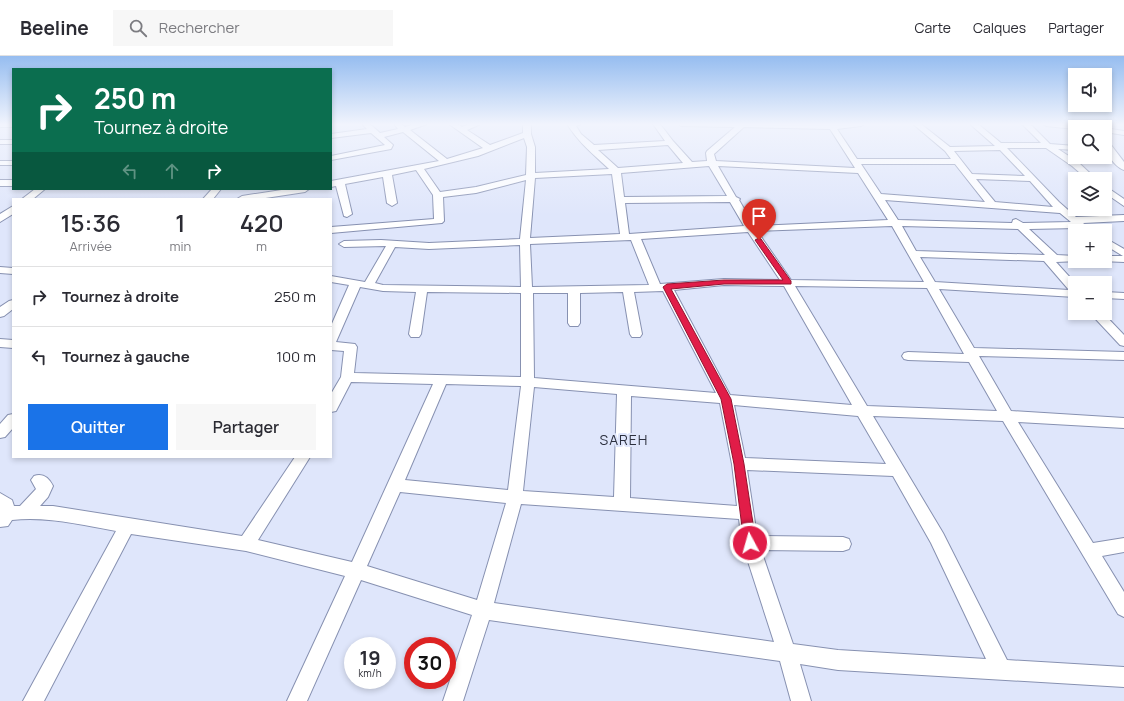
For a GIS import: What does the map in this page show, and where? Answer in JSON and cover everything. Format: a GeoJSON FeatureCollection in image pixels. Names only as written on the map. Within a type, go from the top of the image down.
{"type":"FeatureCollection","features":[{"type":"Feature","properties":{"kind":"street"},"geometry":{"type":"LineString","coordinates":[[332,158],[351,154]]}},
{"type":"Feature","properties":{"kind":"street"},"geometry":{"type":"LineString","coordinates":[[436,154],[446,162]]}},
{"type":"Feature","properties":{"kind":"street"},"geometry":{"type":"LineString","coordinates":[[347,214],[344,196],[335,184],[419,168],[446,162],[470,154]]}},
{"type":"Feature","properties":{"kind":"street"},"geometry":{"type":"LineString","coordinates":[[453,701],[483,610],[515,497],[528,382],[525,242],[531,154]]}},
{"type":"Feature","properties":{"kind":"street"},"geometry":{"type":"LineString","coordinates":[[597,154],[616,171],[620,200],[630,237],[662,287],[726,399],[739,464],[750,543],[787,653],[801,701]]}},
{"type":"Feature","properties":{"kind":"street"},"geometry":{"type":"LineString","coordinates":[[680,154],[689,164]]}},
{"type":"Feature","properties":{"kind":"street"},"geometry":{"type":"LineString","coordinates":[[710,154],[712,163],[751,229],[788,283],[937,538],[1001,669]]}},
{"type":"Feature","properties":{"kind":"street"},"geometry":{"type":"LineString","coordinates":[[850,154],[895,223],[1006,416],[1124,608]]}},
{"type":"Feature","properties":{"kind":"street"},"geometry":{"type":"LineString","coordinates":[[952,154],[995,206],[1020,226],[1051,259],[1068,281]]}},
{"type":"Feature","properties":{"kind":"street"},"geometry":{"type":"LineString","coordinates":[[1008,154],[1063,210],[1080,224]]}},
{"type":"Feature","properties":{"kind":"street"},"geometry":{"type":"LineString","coordinates":[[1060,154],[1084,172]]}},
{"type":"Feature","properties":{"kind":"street"},"geometry":{"type":"LineString","coordinates":[[1112,155],[1124,167]]}},
{"type":"Feature","properties":{"kind":"street"},"geometry":{"type":"LineString","coordinates":[[438,195],[476,190],[536,175],[616,171],[689,164],[712,163],[858,167],[958,161]]}},
{"type":"Feature","properties":{"kind":"street"},"geometry":{"type":"LineString","coordinates":[[0,163],[12,163]]}},
{"type":"Feature","properties":{"kind":"street"},"geometry":{"type":"LineString","coordinates":[[332,230],[439,221],[438,195],[419,168]]}},
{"type":"Feature","properties":{"kind":"street"},"geometry":{"type":"LineString","coordinates":[[387,174],[392,203]]}},
{"type":"Feature","properties":{"kind":"street"},"geometry":{"type":"LineString","coordinates":[[970,176],[1033,179]]}},
{"type":"Feature","properties":{"kind":"street"},"geometry":{"type":"LineString","coordinates":[[0,183],[12,183]]}},
{"type":"Feature","properties":{"kind":"street"},"geometry":{"type":"LineString","coordinates":[[28,198],[40,190]]}},
{"type":"Feature","properties":{"kind":"street"},"geometry":{"type":"LineString","coordinates":[[209,198],[216,190]]}},
{"type":"Feature","properties":{"kind":"street"},"geometry":{"type":"LineString","coordinates":[[252,198],[300,193]]}},
{"type":"Feature","properties":{"kind":"street"},"geometry":{"type":"LineString","coordinates":[[1112,194],[1124,203]]}},
{"type":"Feature","properties":{"kind":"street"},"geometry":{"type":"LineString","coordinates":[[878,197],[1063,210]]}},
{"type":"Feature","properties":{"kind":"street"},"geometry":{"type":"LineString","coordinates":[[620,200],[735,200]]}},
{"type":"Feature","properties":{"kind":"street"},"geometry":{"type":"LineString","coordinates":[[0,206],[12,206]]}},
{"type":"Feature","properties":{"kind":"street"},"geometry":{"type":"LineString","coordinates":[[0,219],[12,210]]}},
{"type":"Feature","properties":{"kind":"street"},"geometry":{"type":"LineString","coordinates":[[344,244],[429,246],[630,237],[791,226],[895,223],[1020,226],[1124,218]]}},
{"type":"Feature","properties":{"kind":"street"},"geometry":{"type":"LineString","coordinates":[[368,285],[380,262],[392,244]]}},
{"type":"Feature","properties":{"kind":"street"},"geometry":{"type":"LineString","coordinates":[[1112,245],[1124,253]]}},
{"type":"Feature","properties":{"kind":"street"},"geometry":{"type":"LineString","coordinates":[[913,254],[1068,259]]}},
{"type":"Feature","properties":{"kind":"street"},"geometry":{"type":"LineString","coordinates":[[1112,259],[1124,259]]}},
{"type":"Feature","properties":{"kind":"street"},"geometry":{"type":"LineString","coordinates":[[0,270],[12,271]]}},
{"type":"Feature","properties":{"kind":"street"},"geometry":{"type":"LineString","coordinates":[[332,279],[383,288],[527,290],[662,287],[724,282],[931,285],[1068,294]]}},
{"type":"Feature","properties":{"kind":"street"},"geometry":{"type":"LineString","coordinates":[[332,338],[356,283]]}},
{"type":"Feature","properties":{"kind":"street"},"geometry":{"type":"LineString","coordinates":[[415,334],[422,288]]}},
{"type":"Feature","properties":{"kind":"street"},"geometry":{"type":"LineString","coordinates":[[628,288],[636,334]]}},
{"type":"Feature","properties":{"kind":"street"},"geometry":{"type":"LineString","coordinates":[[574,289],[574,323]]}},
{"type":"Feature","properties":{"kind":"street"},"geometry":{"type":"LineString","coordinates":[[1112,295],[1124,296]]}},
{"type":"Feature","properties":{"kind":"street"},"geometry":{"type":"LineString","coordinates":[[0,313],[12,304]]}},
{"type":"Feature","properties":{"kind":"street"},"geometry":{"type":"LineString","coordinates":[[1103,320],[1124,342]]}},
{"type":"Feature","properties":{"kind":"street"},"geometry":{"type":"LineString","coordinates":[[0,343],[12,344]]}},
{"type":"Feature","properties":{"kind":"street"},"geometry":{"type":"LineString","coordinates":[[332,346],[352,347],[347,377],[332,405]]}},
{"type":"Feature","properties":{"kind":"street"},"geometry":{"type":"LineString","coordinates":[[908,356],[1124,356]]}},
{"type":"Feature","properties":{"kind":"street"},"geometry":{"type":"LineString","coordinates":[[347,377],[528,382],[864,411],[1006,416],[1124,423]]}},
{"type":"Feature","properties":{"kind":"street"},"geometry":{"type":"LineString","coordinates":[[297,701],[396,485],[442,380]]}},
{"type":"Feature","properties":{"kind":"street"},"geometry":{"type":"LineString","coordinates":[[622,505],[624,390]]}},
{"type":"Feature","properties":{"kind":"street"},"geometry":{"type":"LineString","coordinates":[[0,433],[12,420]]}},
{"type":"Feature","properties":{"kind":"street"},"geometry":{"type":"LineString","coordinates":[[246,544],[302,458]]}},
{"type":"Feature","properties":{"kind":"street"},"geometry":{"type":"LineString","coordinates":[[739,464],[898,470]]}},
{"type":"Feature","properties":{"kind":"street"},"geometry":{"type":"LineString","coordinates":[[24,512],[43,492],[44,486],[40,480]]}},
{"type":"Feature","properties":{"kind":"street"},"geometry":{"type":"LineString","coordinates":[[396,485],[515,497],[747,513]]}},
{"type":"Feature","properties":{"kind":"street"},"geometry":{"type":"LineString","coordinates":[[2,513],[53,513],[246,544],[357,571],[483,610],[838,660],[1124,677]]}},
{"type":"Feature","properties":{"kind":"street"},"geometry":{"type":"LineString","coordinates":[[33,701],[127,526]]}},
{"type":"Feature","properties":{"kind":"street"},"geometry":{"type":"LineString","coordinates":[[750,543],[843,544]]}},
{"type":"Feature","properties":{"kind":"street"},"geometry":{"type":"LineString","coordinates":[[1089,551],[1124,545]]}},
{"type":"Feature","properties":{"kind":"district","name":"SAREH"},"geometry":{"type":"Point","coordinates":[624,440]}},
{"type":"Feature","properties":{"kind":"route"},"geometry":{"type":"LineString","coordinates":[[750,543],[739,464],[726,399],[667,287],[724,282],[788,283],[759,240]]}}]}
